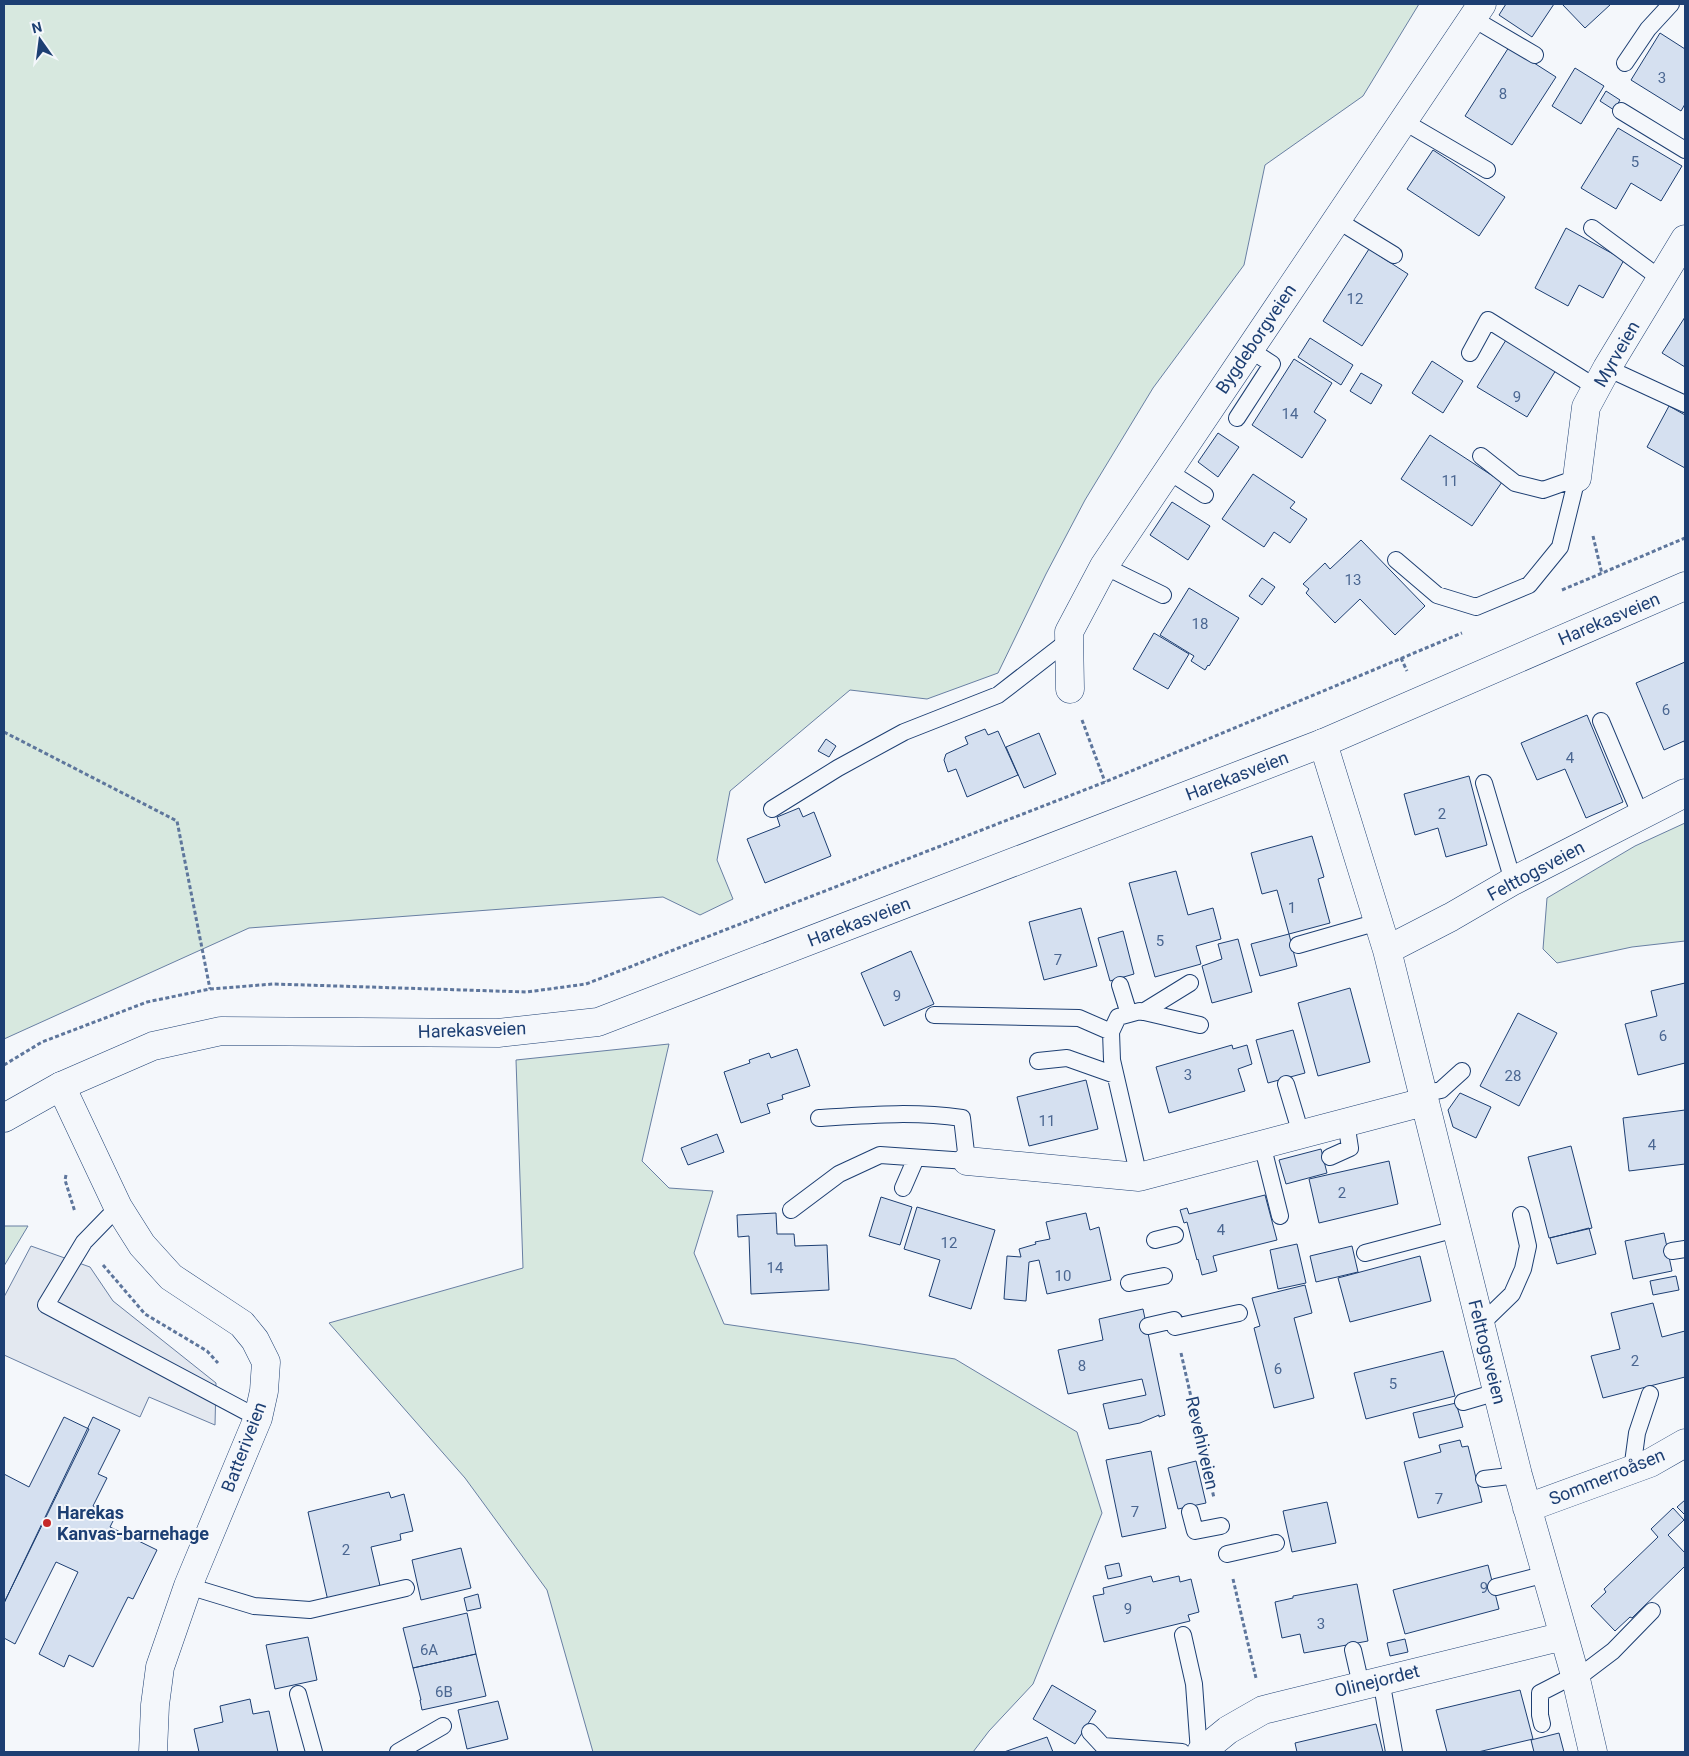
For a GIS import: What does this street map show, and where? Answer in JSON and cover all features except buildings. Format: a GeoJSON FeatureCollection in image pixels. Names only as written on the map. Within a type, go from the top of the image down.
{"type":"FeatureCollection","features":[{"type":"Feature","properties":{"kind":"street","name":"Bygdeborgveien"},"geometry":{"type":"LineString","coordinates":[[1070,689],[1069,632],[1104,566],[1477,11]]}},
{"type":"Feature","properties":{"kind":"street","name":"Myrveien"},"geometry":{"type":"LineString","coordinates":[[1577,478],[1586,407],[1602,378],[1676,262]]}},
{"type":"Feature","properties":{"kind":"street","name":"Harekasveien"},"geometry":{"type":"LineString","coordinates":[[4,1118],[60,1086],[153,1046],[221,1031],[498,1033],[598,1022],[1323,743],[1685,586]]}},
{"type":"Feature","properties":{"kind":"street","name":"Felttogsveien"},"geometry":{"type":"LineString","coordinates":[[1323,743],[1387,950],[1518,1475],[1576,1677],[1593,1752]]}},
{"type":"Feature","properties":{"kind":"street","name":"Felttogsveien"},"geometry":{"type":"LineString","coordinates":[[1387,950],[1685,793]]}},
{"type":"Feature","properties":{"kind":"street","name":"Batteriveien"},"geometry":{"type":"LineString","coordinates":[[60,1086],[118,1208],[142,1245],[171,1277],[242,1324],[255,1340],[266,1362],[264,1391],[258,1418],[188,1586],[160,1667],[155,1705],[153,1752]]}},
{"type":"Feature","properties":{"kind":"street"},"geometry":{"type":"LineString","coordinates":[[967,1161],[1139,1177],[1346,1122],[1423,1098]]}},
{"type":"Feature","properties":{"kind":"street","name":"Sommerroåsen"},"geometry":{"type":"LineString","coordinates":[[1527,1508],[1650,1463],[1685,1443]]}},
{"type":"Feature","properties":{"kind":"street","name":"Olinejordet"},"geometry":{"type":"LineString","coordinates":[[1200,1752],[1228,1730],[1263,1710],[1564,1636]]}},
{"type":"Feature","properties":{"kind":"lane"},"geometry":{"type":"LineString","coordinates":[[1625,63],[1648,29],[1671,4]]}},
{"type":"Feature","properties":{"kind":"lane"},"geometry":{"type":"LineString","coordinates":[[1477,11],[1535,54]]}},
{"type":"Feature","properties":{"kind":"lane"},"geometry":{"type":"LineString","coordinates":[[1621,111],[1685,150]]}},
{"type":"Feature","properties":{"kind":"lane"},"geometry":{"type":"LineString","coordinates":[[1403,121],[1487,170]]}},
{"type":"Feature","properties":{"kind":"lane"},"geometry":{"type":"LineString","coordinates":[[1336,220],[1394,254]]}},
{"type":"Feature","properties":{"kind":"lane"},"geometry":{"type":"LineString","coordinates":[[1592,228],[1676,262]]}},
{"type":"Feature","properties":{"kind":"lane"},"geometry":{"type":"LineString","coordinates":[[1470,353],[1488,320],[1602,378],[1685,404]]}},
{"type":"Feature","properties":{"kind":"lane"},"geometry":{"type":"LineString","coordinates":[[1237,418],[1272,364],[1249,349]]}},
{"type":"Feature","properties":{"kind":"lane"},"geometry":{"type":"LineString","coordinates":[[1481,456],[1516,483],[1543,490],[1577,478]]}},
{"type":"Feature","properties":{"kind":"lane"},"geometry":{"type":"LineString","coordinates":[[1168,471],[1205,495]]}},
{"type":"Feature","properties":{"kind":"lane"},"geometry":{"type":"LineString","coordinates":[[1396,560],[1437,595],[1476,607],[1529,585],[1560,547],[1577,478]]}},
{"type":"Feature","properties":{"kind":"lane"},"geometry":{"type":"LineString","coordinates":[[1104,566],[1163,595]]}},
{"type":"Feature","properties":{"kind":"lane"},"geometry":{"type":"LineString","coordinates":[[772,809],[838,768],[904,732],[998,695],[1069,640]]}},
{"type":"Feature","properties":{"kind":"lane"},"geometry":{"type":"LineString","coordinates":[[1601,721],[1641,816]]}},
{"type":"Feature","properties":{"kind":"lane"},"geometry":{"type":"LineString","coordinates":[[1484,782],[1514,882]]}},
{"type":"Feature","properties":{"kind":"lane"},"geometry":{"type":"LineString","coordinates":[[1298,945],[1378,922]]}},
{"type":"Feature","properties":{"kind":"lane"},"geometry":{"type":"LineString","coordinates":[[1139,1177],[1112,1060],[1110,1032],[1118,1017],[1136,1013],[1190,983]]}},
{"type":"Feature","properties":{"kind":"lane"},"geometry":{"type":"LineString","coordinates":[[1120,984],[1136,1013]]}},
{"type":"Feature","properties":{"kind":"lane"},"geometry":{"type":"LineString","coordinates":[[1136,1013],[1200,1025]]}},
{"type":"Feature","properties":{"kind":"lane"},"geometry":{"type":"LineString","coordinates":[[934,1014],[1079,1018],[1110,1032]]}},
{"type":"Feature","properties":{"kind":"lane"},"geometry":{"type":"LineString","coordinates":[[1038,1061],[1067,1058],[1115,1075]]}},
{"type":"Feature","properties":{"kind":"lane"},"geometry":{"type":"LineString","coordinates":[[1423,1098],[1441,1090],[1462,1071]]}},
{"type":"Feature","properties":{"kind":"lane"},"geometry":{"type":"LineString","coordinates":[[1286,1084],[1301,1134]]}},
{"type":"Feature","properties":{"kind":"lane"},"geometry":{"type":"LineString","coordinates":[[791,1210],[839,1174],[880,1155],[967,1161],[962,1118],[934,1114],[902,1113],[819,1118]]}},
{"type":"Feature","properties":{"kind":"lane"},"geometry":{"type":"LineString","coordinates":[[1330,1157],[1350,1148],[1346,1122]]}},
{"type":"Feature","properties":{"kind":"lane"},"geometry":{"type":"LineString","coordinates":[[1262,1144],[1280,1216]]}},
{"type":"Feature","properties":{"kind":"lane"},"geometry":{"type":"LineString","coordinates":[[903,1188],[916,1158]]}},
{"type":"Feature","properties":{"kind":"lane"},"geometry":{"type":"LineString","coordinates":[[118,1208],[84,1242],[46,1305],[258,1418]]}},
{"type":"Feature","properties":{"kind":"lane"},"geometry":{"type":"LineString","coordinates":[[1480,1326],[1512,1294],[1523,1270],[1528,1246],[1521,1215]]}},
{"type":"Feature","properties":{"kind":"lane"},"geometry":{"type":"LineString","coordinates":[[1365,1253],[1456,1229]]}},
{"type":"Feature","properties":{"kind":"lane"},"geometry":{"type":"LineString","coordinates":[[1155,1240],[1175,1235]]}},
{"type":"Feature","properties":{"kind":"lane"},"geometry":{"type":"LineString","coordinates":[[1129,1283],[1164,1276]]}},
{"type":"Feature","properties":{"kind":"lane"},"geometry":{"type":"LineString","coordinates":[[1148,1326],[1174,1324],[1239,1313]]}},
{"type":"Feature","properties":{"kind":"lane"},"geometry":{"type":"LineString","coordinates":[[1463,1402],[1497,1392]]}},
{"type":"Feature","properties":{"kind":"lane"},"geometry":{"type":"LineString","coordinates":[[1632,1470],[1637,1433],[1650,1394]]}},
{"type":"Feature","properties":{"kind":"lane"},"geometry":{"type":"LineString","coordinates":[[1484,1479],[1518,1475]]}},
{"type":"Feature","properties":{"kind":"lane"},"geometry":{"type":"LineString","coordinates":[[1190,1512],[1195,1531],[1221,1526]]}},
{"type":"Feature","properties":{"kind":"lane"},"geometry":{"type":"LineString","coordinates":[[1227,1554],[1276,1543]]}},
{"type":"Feature","properties":{"kind":"lane"},"geometry":{"type":"LineString","coordinates":[[1496,1587],[1546,1574]]}},
{"type":"Feature","properties":{"kind":"lane"},"geometry":{"type":"LineString","coordinates":[[188,1586],[254,1606],[310,1610],[406,1588]]}},
{"type":"Feature","properties":{"kind":"lane"},"geometry":{"type":"LineString","coordinates":[[1542,1724],[1540,1693],[1576,1677],[1614,1651],[1652,1611]]}},
{"type":"Feature","properties":{"kind":"lane"},"geometry":{"type":"LineString","coordinates":[[1183,1635],[1194,1684],[1200,1752]]}},
{"type":"Feature","properties":{"kind":"lane"},"geometry":{"type":"LineString","coordinates":[[1353,1650],[1371,1683],[1394,1752]]}},
{"type":"Feature","properties":{"kind":"lane"},"geometry":{"type":"LineString","coordinates":[[298,1694],[314,1752]]}},
{"type":"Feature","properties":{"kind":"lane"},"geometry":{"type":"LineString","coordinates":[[398,1752],[443,1726]]}},
{"type":"Feature","properties":{"kind":"lane"},"geometry":{"type":"LineString","coordinates":[[1090,1732],[1103,1746],[1182,1752]]}},
{"type":"Feature","properties":{"kind":"path"},"geometry":{"type":"LineString","coordinates":[[1556,593],[1685,538]]}},
{"type":"Feature","properties":{"kind":"path"},"geometry":{"type":"LineString","coordinates":[[4,1065],[42,1042],[147,1002],[210,989],[273,984],[528,992],[586,984],[1105,782],[1465,631]]}},
{"type":"Feature","properties":{"kind":"path"},"geometry":{"type":"LineString","coordinates":[[1070,689],[1105,782]]}},
{"type":"Feature","properties":{"kind":"path"},"geometry":{"type":"LineString","coordinates":[[4,732],[177,820],[210,989]]}},
{"type":"Feature","properties":{"kind":"path","name":"Revehiveien"},"geometry":{"type":"LineString","coordinates":[[1174,1324],[1221,1526]]}},
{"type":"Feature","properties":{"kind":"path"},"geometry":{"type":"LineString","coordinates":[[1227,1554],[1263,1710]]}},
{"type":"Feature","properties":{"kind":"shaded area"},"geometry":{"type":"Polygon","coordinates":[[[4,4],[1419,4],[1363,96],[1265,165],[1244,265],[1153,388],[1085,500],[1046,574],[998,673],[927,699],[850,690],[730,791],[717,860],[733,899],[700,915],[663,897],[249,928],[4,1039],[4,4]]]}},
{"type":"Feature","properties":{"kind":"shaded area"},"geometry":{"type":"Polygon","coordinates":[[[1685,823],[1685,941],[1632,947],[1557,963],[1543,949],[1547,898],[1635,846],[1685,823]]]}},
{"type":"Feature","properties":{"kind":"shaded area"},"geometry":{"type":"Polygon","coordinates":[[[669,1044],[642,1161],[669,1188],[713,1191],[694,1253],[724,1324],[955,1359],[1077,1432],[1102,1513],[1033,1684],[989,1731],[973,1752],[593,1752],[547,1590],[465,1478],[329,1323],[523,1268],[516,1060],[669,1044]]]}},
{"type":"Feature","properties":{"kind":"shaded area"},"geometry":{"type":"Polygon","coordinates":[[[4,1226],[28,1226],[4,1266],[4,1226]]]}},
{"type":"Feature","properties":{"kind":"shaded area"},"geometry":{"type":"Polygon","coordinates":[[[31,1246],[90,1267],[113,1301],[216,1383],[215,1425],[149,1397],[140,1417],[4,1355],[4,1297],[31,1246]]]}},
{"type":"Feature","properties":{"kind":"place","name":"Harekas Kanvas-barnehage"},"geometry":{"type":"Point","coordinates":[47,1523]}}]}
